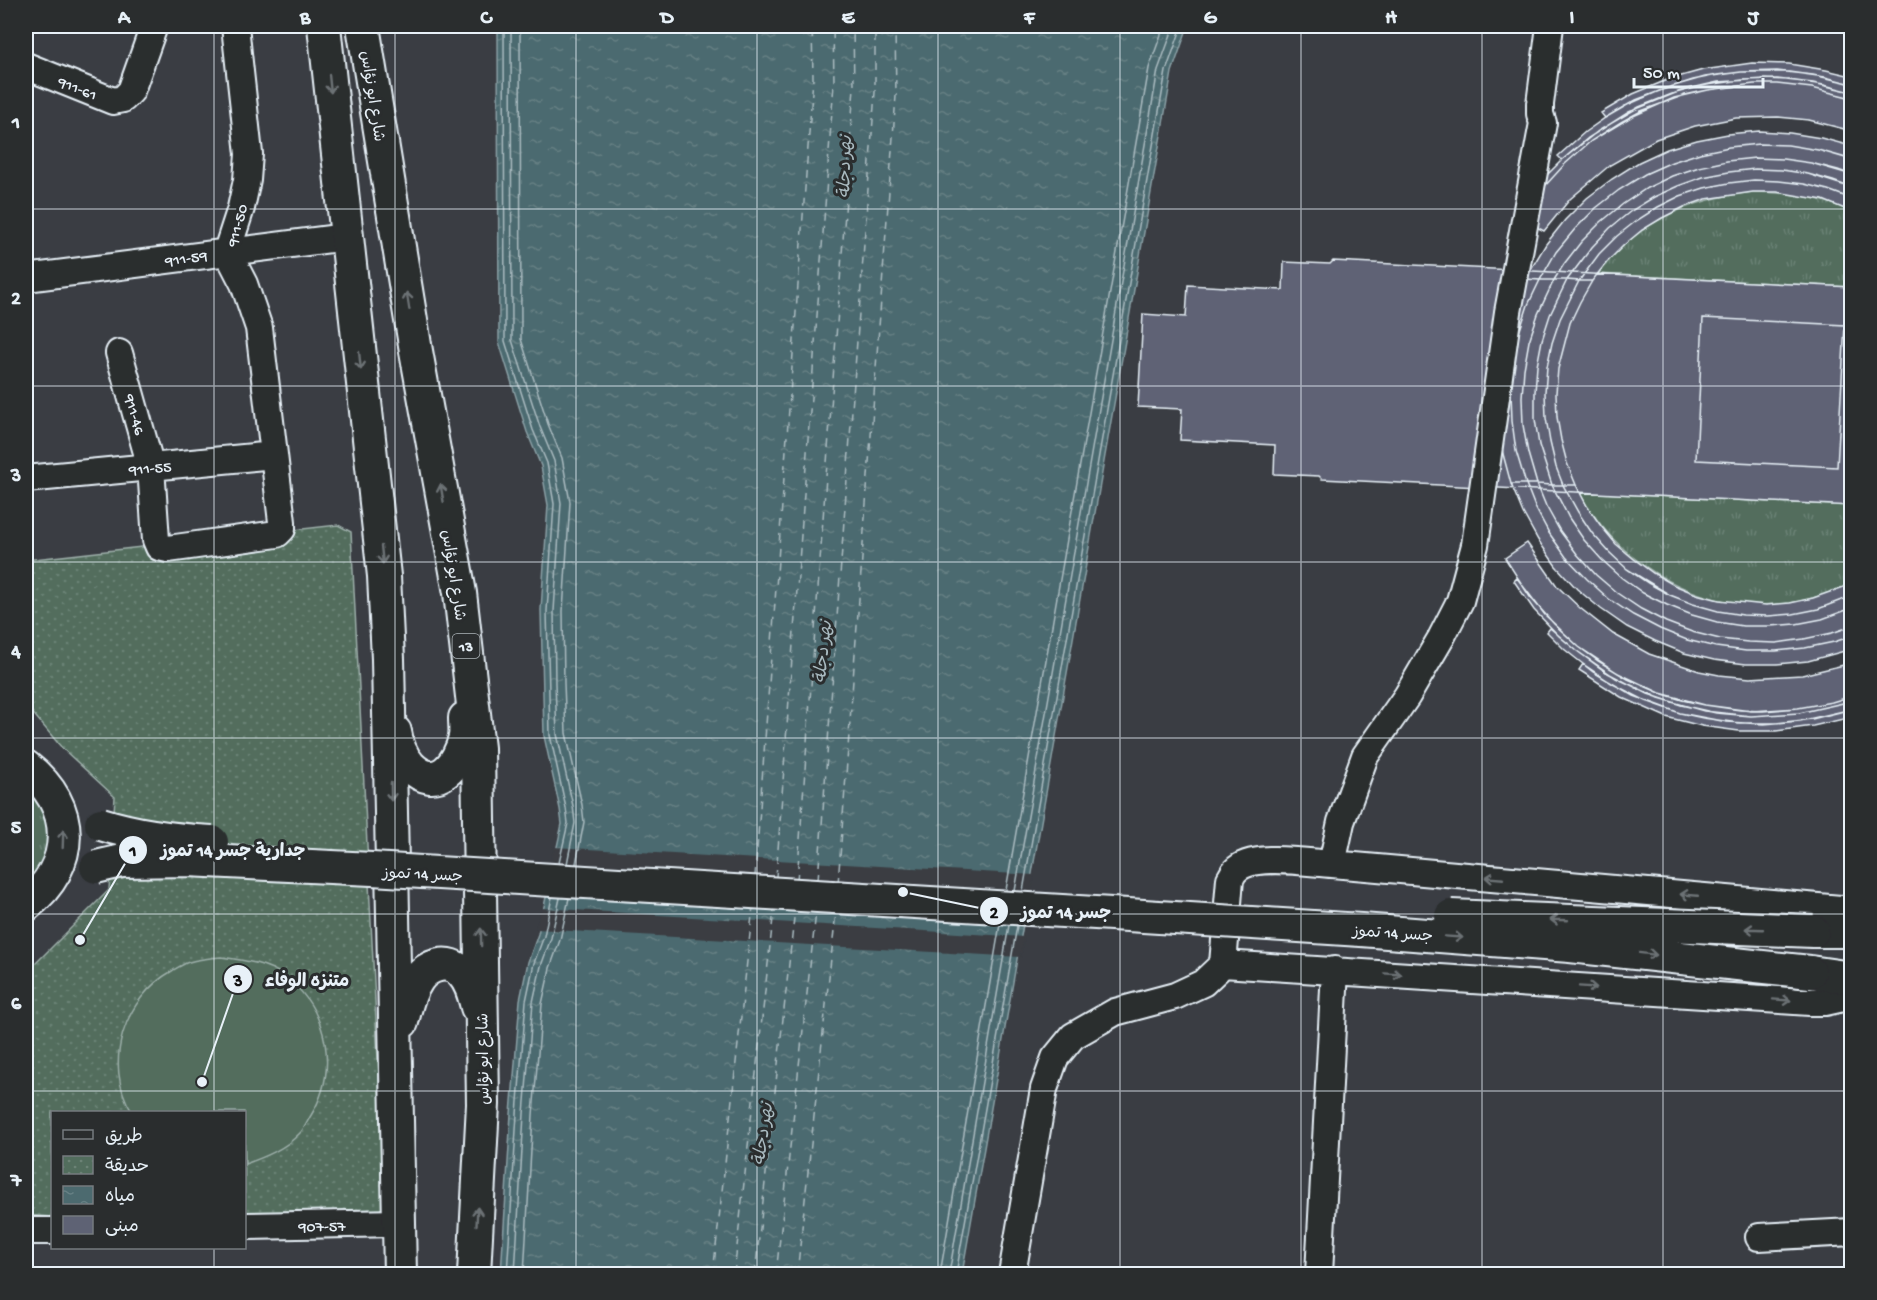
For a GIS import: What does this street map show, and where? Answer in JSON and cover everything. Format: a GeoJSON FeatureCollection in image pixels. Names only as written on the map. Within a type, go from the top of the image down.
{"type":"FeatureCollection","features":[{"type":"Feature","properties":{"kind":"main road"},"geometry":{"type":"LineString","coordinates":[[324,26],[384,576],[391,705],[396,744],[406,761],[419,775],[432,778],[445,774],[456,760],[465,737],[466,679],[460,593]]}},
{"type":"Feature","properties":{"kind":"main road","name":"شارع ابو نؤاس"},"geometry":{"type":"LineString","coordinates":[[363,26],[416,351],[460,593],[478,748],[483,1104],[474,1275]]}},
{"type":"Feature","properties":{"kind":"main road"},"geometry":{"type":"LineString","coordinates":[[388,659],[400,1275]]}},
{"type":"Feature","properties":{"kind":"main road"},"geometry":{"type":"LineString","coordinates":[[26,767],[47,787],[54,799],[62,818],[64,838],[59,865],[35,897]]}},
{"type":"Feature","properties":{"kind":"main road","name":"جسر 14 تموز"},"geometry":{"type":"LineString","coordinates":[[54,799],[101,824],[123,831],[187,841],[1363,912],[1813,931],[1851,930]]}},
{"type":"Feature","properties":{"kind":"main road","name":"جسر 14 تموز"},"geometry":{"type":"LineString","coordinates":[[35,897],[74,874],[96,867],[122,861],[188,860],[372,869],[1361,930],[1539,943],[1851,978]]}},
{"type":"Feature","properties":{"kind":"main road"},"geometry":{"type":"LineString","coordinates":[[398,1123],[401,1027],[408,998],[419,978],[430,966],[442,964],[453,966],[462,972],[473,991],[478,1014],[483,1104]]}},
{"type":"Feature","properties":{"kind":"street","name":"911-61"},"geometry":{"type":"LineString","coordinates":[[26,66],[113,101],[123,99],[130,91],[154,26]]}},
{"type":"Feature","properties":{"kind":"street","name":"911-50"},"geometry":{"type":"LineString","coordinates":[[159,547],[168,549],[277,534],[282,529],[259,328],[244,284],[227,251],[241,208],[247,180],[249,154],[235,26]]}},
{"type":"Feature","properties":{"kind":"street"},"geometry":{"type":"LineString","coordinates":[[1332,864],[1341,822],[1365,756],[1407,696],[1441,638],[1460,601],[1475,545],[1508,312],[1543,123],[1540,104],[1550,26]]}},
{"type":"Feature","properties":{"kind":"street"},"geometry":{"type":"LineString","coordinates":[[1543,123],[1552,111],[1564,26]]}},
{"type":"Feature","properties":{"kind":"street","name":"911-59"},"geometry":{"type":"LineString","coordinates":[[26,278],[346,237]]}},
{"type":"Feature","properties":{"kind":"street","name":"911-46"},"geometry":{"type":"LineString","coordinates":[[119,353],[151,467],[156,540],[159,547]]}},
{"type":"Feature","properties":{"kind":"street","name":"911-55"},"geometry":{"type":"LineString","coordinates":[[26,479],[274,455]]}},
{"type":"Feature","properties":{"kind":"street"},"geometry":{"type":"LineString","coordinates":[[1012,1275],[1044,1089],[1055,1058],[1073,1036],[1115,1012],[1184,992],[1203,983],[1223,964],[1230,879],[1236,870],[1245,865],[1262,860],[1332,864],[1851,910]]}},
{"type":"Feature","properties":{"kind":"street"},"geometry":{"type":"LineString","coordinates":[[1223,964],[1810,1002],[1825,1002],[1851,996]]}},
{"type":"Feature","properties":{"kind":"street"},"geometry":{"type":"LineString","coordinates":[[1319,1275],[1335,970]]}},
{"type":"Feature","properties":{"kind":"street","name":"907-57"},"geometry":{"type":"LineString","coordinates":[[246,1226],[399,1223]]}},
{"type":"Feature","properties":{"kind":"street"},"geometry":{"type":"LineString","coordinates":[[26,1231],[51,1231]]}},
{"type":"Feature","properties":{"kind":"street"},"geometry":{"type":"LineString","coordinates":[[1759,1238],[1851,1232]]}},
{"type":"Feature","properties":{"kind":"green space"},"geometry":{"type":"Polygon","coordinates":[[[1753,192],[1804,196],[1828,202],[1851,212],[1851,287],[1598,274],[1630,240],[1666,216],[1707,200],[1753,192]]]}},
{"type":"Feature","properties":{"kind":"green space"},"geometry":{"type":"Polygon","coordinates":[[[1579,492],[1851,506],[1851,584],[1813,598],[1790,603],[1758,605],[1726,601],[1696,593],[1668,580],[1641,563],[1617,543],[1579,492]]]}},
{"type":"Feature","properties":{"kind":"green space"},"geometry":{"type":"Polygon","coordinates":[[[338,525],[351,532],[386,1216],[246,1220],[246,1111],[51,1111],[51,1217],[26,1215],[26,973],[109,890],[115,797],[62,748],[26,705],[26,560],[338,525]]]}},
{"type":"Feature","properties":{"kind":"green space"},"geometry":{"type":"Polygon","coordinates":[[[26,784],[48,815],[50,850],[26,891],[26,784]]]}},
{"type":"Feature","properties":{"kind":"green space"},"geometry":{"type":"Polygon","coordinates":[[[221,957],[263,965],[279,972],[301,991],[312,1007],[325,1043],[325,1081],[319,1099],[303,1130],[281,1148],[246,1164],[246,1111],[132,1111],[123,1093],[119,1074],[119,1053],[130,1015],[155,983],[182,965],[197,960],[221,957]]]}},
{"type":"Feature","properties":{"kind":"water","name":"نهر دجلة"},"geometry":{"type":"Polygon","coordinates":[[[498,26],[1188,26],[1172,72],[962,1274],[501,1274],[520,1000],[528,962],[538,934],[562,824],[544,736],[541,610],[548,505],[541,466],[527,432],[499,342],[498,26]]]}},
{"type":"Feature","properties":{"kind":"pier"},"geometry":{"type":"Polygon","coordinates":[[[554,847],[1034,875],[1026,925],[543,896],[554,847]]]}},
{"type":"Feature","properties":{"kind":"pier"},"geometry":{"type":"Polygon","coordinates":[[[541,908],[1024,937],[1020,957],[536,929],[541,908]]]}},
{"type":"Feature","properties":{"kind":"building"},"geometry":{"type":"Polygon","coordinates":[[[1752,63],[1789,64],[1826,70],[1852,76],[1852,84],[1825,77],[1789,72],[1741,72],[1705,77],[1670,87],[1636,100],[1605,118],[1601,113],[1633,94],[1667,80],[1703,70],[1752,63]]]}},
{"type":"Feature","properties":{"kind":"building"},"geometry":{"type":"Polygon","coordinates":[[[1777,71],[1813,75],[1849,83],[1852,84],[1852,92],[1813,83],[1777,79],[1742,80],[1707,85],[1672,94],[1639,107],[1598,131],[1562,160],[1558,156],[1605,118],[1659,91],[1717,75],[1777,71]]]}},
{"type":"Feature","properties":{"kind":"building"},"geometry":{"type":"Polygon","coordinates":[[[1765,79],[1824,85],[1852,92],[1852,98],[1812,88],[1754,84],[1708,90],[1674,98],[1631,117],[1591,141],[1565,164],[1534,198],[1545,177],[1562,160],[1588,138],[1629,112],[1683,90],[1718,82],[1765,79]]]}},
{"type":"Feature","properties":{"kind":"building"},"geometry":{"type":"Polygon","coordinates":[[[1754,84],[1812,88],[1852,98],[1852,131],[1809,120],[1778,117],[1736,118],[1695,126],[1656,139],[1610,165],[1570,199],[1544,231],[1520,218],[1534,198],[1565,164],[1591,141],[1621,122],[1641,111],[1685,95],[1754,84]]]}},
{"type":"Feature","properties":{"kind":"building"},"geometry":{"type":"Polygon","coordinates":[[[1759,131],[1821,138],[1851,146],[1852,160],[1818,150],[1788,145],[1759,144],[1700,153],[1672,162],[1645,174],[1596,208],[1556,252],[1540,280],[1525,279],[1546,244],[1565,220],[1587,198],[1612,179],[1639,162],[1667,149],[1697,140],[1759,131]]]}},
{"type":"Feature","properties":{"kind":"building"},"geometry":{"type":"Polygon","coordinates":[[[1759,144],[1788,145],[1818,150],[1852,160],[1852,175],[1811,163],[1755,158],[1699,167],[1672,176],[1647,188],[1601,222],[1581,242],[1554,280],[1540,280],[1556,252],[1575,229],[1619,190],[1645,174],[1672,162],[1729,147],[1759,144]]]}},
{"type":"Feature","properties":{"kind":"building"},"geometry":{"type":"Polygon","coordinates":[[[1755,158],[1811,163],[1838,170],[1852,175],[1852,188],[1808,174],[1782,170],[1755,169],[1703,177],[1654,197],[1631,211],[1592,247],[1567,280],[1554,280],[1581,242],[1601,222],[1647,188],[1699,167],[1755,158]]]}},
{"type":"Feature","properties":{"kind":"building"},"geometry":{"type":"Polygon","coordinates":[[[1755,169],[1808,174],[1833,181],[1852,188],[1852,199],[1804,184],[1779,181],[1754,180],[1704,188],[1680,196],[1636,221],[1599,254],[1579,281],[1567,280],[1610,228],[1631,211],[1654,197],[1703,177],[1755,169]]]}},
{"type":"Feature","properties":{"kind":"building"},"geometry":{"type":"Polygon","coordinates":[[[1754,180],[1804,184],[1828,190],[1852,199],[1852,212],[1823,200],[1777,192],[1753,192],[1706,199],[1684,207],[1642,230],[1607,262],[1592,281],[1579,281],[1599,254],[1617,236],[1658,207],[1704,188],[1754,180]]]}},
{"type":"Feature","properties":{"kind":"building"},"geometry":{"type":"Polygon","coordinates":[[[1333,261],[1852,287],[1852,506],[1322,479],[1319,476],[1274,474],[1275,445],[1180,440],[1182,409],[1138,407],[1143,314],[1186,317],[1188,285],[1283,290],[1284,262],[1330,264],[1333,261]]]}},
{"type":"Feature","properties":{"kind":"building"},"geometry":{"type":"Polygon","coordinates":[[[1525,279],[1540,280],[1528,305],[1513,362],[1512,421],[1516,451],[1526,484],[1511,484],[1498,423],[1525,279]]]}},
{"type":"Feature","properties":{"kind":"building"},"geometry":{"type":"Polygon","coordinates":[[[1540,280],[1554,280],[1538,314],[1529,341],[1524,369],[1523,425],[1537,484],[1526,484],[1516,451],[1512,421],[1513,362],[1528,305],[1540,280]]]}},
{"type":"Feature","properties":{"kind":"building"},"geometry":{"type":"Polygon","coordinates":[[[1554,280],[1567,280],[1550,315],[1542,340],[1535,392],[1535,419],[1539,445],[1552,485],[1537,484],[1523,425],[1522,397],[1529,341],[1538,314],[1554,280]]]}},
{"type":"Feature","properties":{"kind":"building"},"geometry":{"type":"Polygon","coordinates":[[[1567,280],[1579,281],[1560,319],[1552,343],[1545,392],[1550,442],[1563,485],[1552,485],[1539,445],[1535,419],[1535,392],[1542,340],[1550,315],[1567,280]]]}},
{"type":"Feature","properties":{"kind":"building"},"geometry":{"type":"Polygon","coordinates":[[[1579,281],[1592,281],[1570,323],[1558,369],[1556,393],[1561,440],[1576,485],[1563,485],[1550,442],[1545,392],[1552,343],[1560,319],[1579,281]]]}},
{"type":"Feature","properties":{"kind":"building"},"geometry":{"type":"Polygon","coordinates":[[[1703,318],[1845,325],[1837,467],[1696,460],[1703,318]]]}},
{"type":"Feature","properties":{"kind":"building"},"geometry":{"type":"Polygon","coordinates":[[[1511,484],[1526,484],[1549,533],[1566,557],[1587,579],[1609,599],[1660,629],[1687,640],[1746,651],[1805,648],[1852,636],[1852,649],[1808,661],[1746,664],[1684,653],[1655,641],[1627,627],[1577,589],[1556,566],[1538,540],[1511,484]]]}},
{"type":"Feature","properties":{"kind":"building"},"geometry":{"type":"Polygon","coordinates":[[[1526,484],[1537,484],[1560,531],[1596,575],[1617,593],[1666,622],[1720,639],[1748,642],[1776,643],[1804,639],[1852,626],[1852,636],[1805,648],[1746,651],[1687,640],[1660,629],[1609,599],[1566,557],[1549,533],[1526,484]]]}},
{"type":"Feature","properties":{"kind":"building"},"geometry":{"type":"Polygon","coordinates":[[[1537,484],[1552,485],[1569,518],[1602,560],[1643,593],[1667,605],[1717,622],[1743,626],[1796,624],[1822,619],[1852,608],[1852,626],[1832,633],[1776,643],[1720,639],[1666,622],[1617,593],[1596,575],[1560,531],[1537,484]]]}},
{"type":"Feature","properties":{"kind":"building"},"geometry":{"type":"Polygon","coordinates":[[[1552,485],[1563,485],[1592,533],[1627,569],[1670,595],[1718,611],[1743,615],[1793,614],[1818,609],[1852,596],[1852,608],[1822,619],[1796,624],[1743,626],[1717,622],[1667,605],[1643,593],[1602,560],[1569,518],[1552,485]]]}},
{"type":"Feature","properties":{"kind":"building"},"geometry":{"type":"Polygon","coordinates":[[[1563,485],[1576,485],[1601,526],[1616,544],[1634,559],[1674,585],[1696,594],[1719,600],[1766,605],[1813,598],[1852,584],[1852,596],[1818,609],[1768,616],[1718,611],[1693,604],[1670,595],[1627,569],[1592,533],[1563,485]]]}},
{"type":"Feature","properties":{"kind":"building"},"geometry":{"type":"Polygon","coordinates":[[[1527,543],[1557,586],[1580,608],[1613,634],[1649,654],[1699,671],[1750,678],[1802,675],[1852,663],[1852,696],[1798,708],[1740,710],[1682,700],[1628,679],[1579,647],[1530,597],[1505,558],[1527,543]]]}},
{"type":"Feature","properties":{"kind":"building"},"geometry":{"type":"Polygon","coordinates":[[[1517,578],[1545,615],[1579,647],[1618,673],[1660,693],[1705,705],[1751,711],[1798,708],[1852,696],[1852,701],[1799,713],[1751,716],[1704,711],[1659,698],[1616,678],[1559,636],[1534,610],[1514,581],[1517,578]]]}},
{"type":"Feature","properties":{"kind":"building"},"geometry":{"type":"Polygon","coordinates":[[[1550,628],[1606,672],[1648,694],[1681,705],[1716,713],[1751,716],[1799,713],[1852,701],[1852,709],[1800,721],[1764,724],[1727,722],[1680,713],[1634,696],[1593,672],[1547,632],[1550,628]]]}},
{"type":"Feature","properties":{"kind":"building"},"geometry":{"type":"Polygon","coordinates":[[[1583,664],[1613,684],[1646,701],[1703,718],[1739,723],[1776,723],[1812,719],[1852,709],[1852,717],[1776,731],[1739,731],[1702,726],[1666,717],[1621,697],[1579,670],[1583,664]]]}},
{"type":"Feature","properties":{"kind":"ferry route"},"geometry":{"type":"LineString","coordinates":[[755,877],[813,78],[812,26]]}},
{"type":"Feature","properties":{"kind":"ferry route"},"geometry":{"type":"LineString","coordinates":[[776,877],[834,83],[833,26]]}},
{"type":"Feature","properties":{"kind":"ferry route"},"geometry":{"type":"LineString","coordinates":[[797,881],[854,87],[853,26]]}},
{"type":"Feature","properties":{"kind":"ferry route"},"geometry":{"type":"LineString","coordinates":[[818,880],[875,92],[875,26]]}},
{"type":"Feature","properties":{"kind":"ferry route"},"geometry":{"type":"LineString","coordinates":[[838,884],[896,96],[895,26]]}},
{"type":"Feature","properties":{"kind":"ferry route"},"geometry":{"type":"LineString","coordinates":[[713,1274],[753,906]]}},
{"type":"Feature","properties":{"kind":"ferry route"},"geometry":{"type":"LineString","coordinates":[[734,1274],[774,909]]}},
{"type":"Feature","properties":{"kind":"ferry route"},"geometry":{"type":"LineString","coordinates":[[755,1274],[795,909]]}},
{"type":"Feature","properties":{"kind":"ferry route"},"geometry":{"type":"LineString","coordinates":[[776,1274],[816,912]]}},
{"type":"Feature","properties":{"kind":"ferry route"},"geometry":{"type":"LineString","coordinates":[[797,1274],[836,912]]}},
{"type":"Feature","properties":{"kind":"place","name":"جسر 14 تموز"},"geometry":{"type":"Point","coordinates":[903,892]}},
{"type":"Feature","properties":{"kind":"place","name":"جدارية جسر 14 تموز"},"geometry":{"type":"Point","coordinates":[80,940]}},
{"type":"Feature","properties":{"kind":"place","name":"متنزه الوفاء"},"geometry":{"type":"Point","coordinates":[202,1082]}}]}
